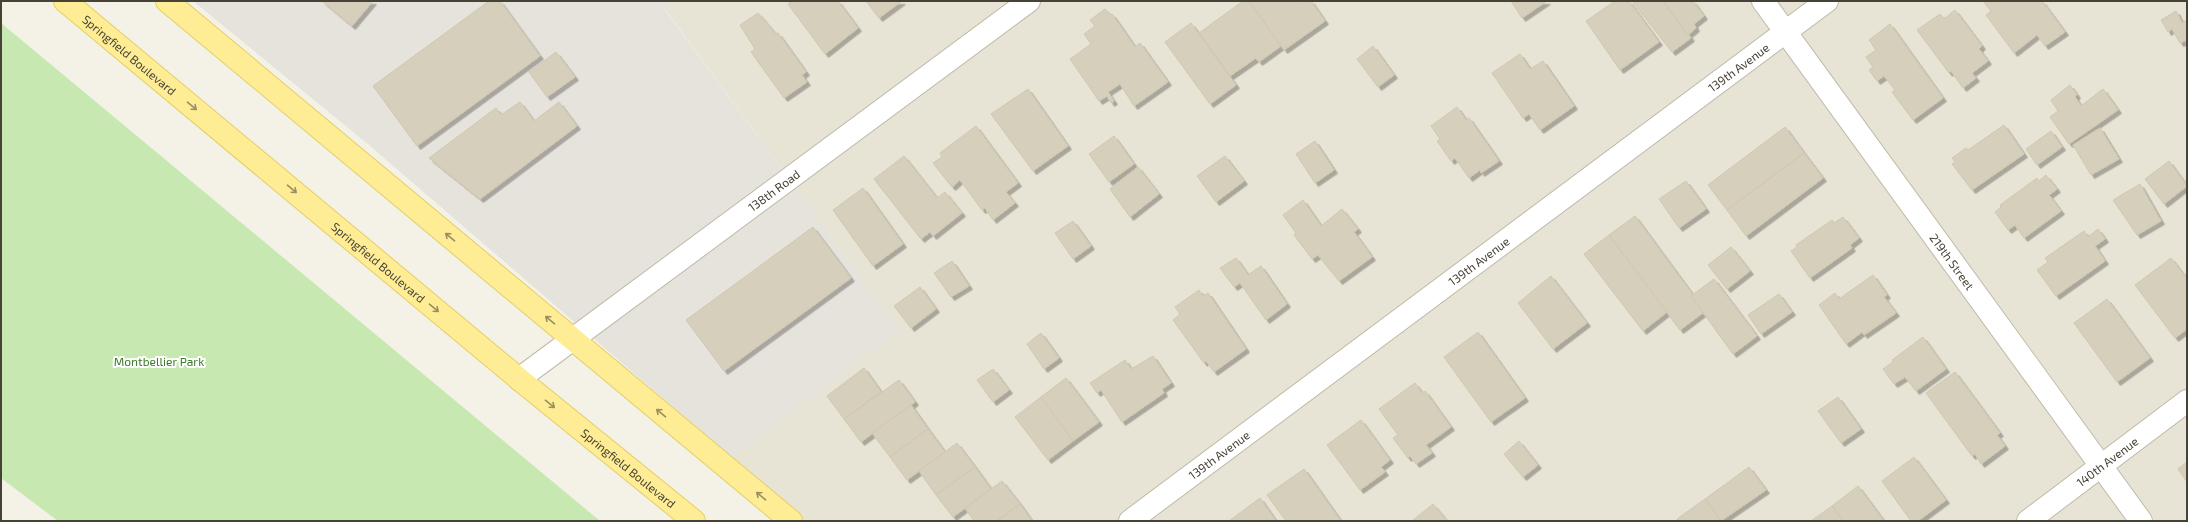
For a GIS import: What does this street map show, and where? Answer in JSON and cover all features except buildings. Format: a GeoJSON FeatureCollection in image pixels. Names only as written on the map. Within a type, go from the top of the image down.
{"type":"FeatureCollection","features":[{"type":"Feature","properties":{"kind":"main road","name":"Springfield Boulevard"},"geometry":{"type":"LineString","coordinates":[[65,1],[520,379],[694,521]]}},
{"type":"Feature","properties":{"kind":"main road"},"geometry":{"type":"LineString","coordinates":[[167,1],[791,521]]}},
{"type":"Feature","properties":{"kind":"street","name":"138th Road"},"geometry":{"type":"LineString","coordinates":[[520,379],[1029,1]]}},
{"type":"Feature","properties":{"kind":"street","name":"219th Street"},"geometry":{"type":"LineString","coordinates":[[1763,1],[2141,521]]}},
{"type":"Feature","properties":{"kind":"street","name":"139th Avenue"},"geometry":{"type":"LineString","coordinates":[[1130,521],[1827,1]]}},
{"type":"Feature","properties":{"kind":"street","name":"140th Avenue"},"geometry":{"type":"LineString","coordinates":[[2028,521],[2187,401]]}},
{"type":"Feature","properties":{"kind":"shaded area"},"geometry":{"type":"Polygon","coordinates":[[[193,1],[676,1],[665,10],[900,330],[731,457],[369,145],[193,1]]]}},
{"type":"Feature","properties":{"kind":"shaded area"},"geometry":{"type":"Polygon","coordinates":[[[676,1],[2187,1],[2187,521],[805,521],[731,457],[899,329],[665,9],[676,1]]]}},
{"type":"Feature","properties":{"kind":"green space","name":"Montbellier Park"},"geometry":{"type":"Polygon","coordinates":[[[1,23],[600,521],[58,521],[1,478],[1,23]]]}}]}
